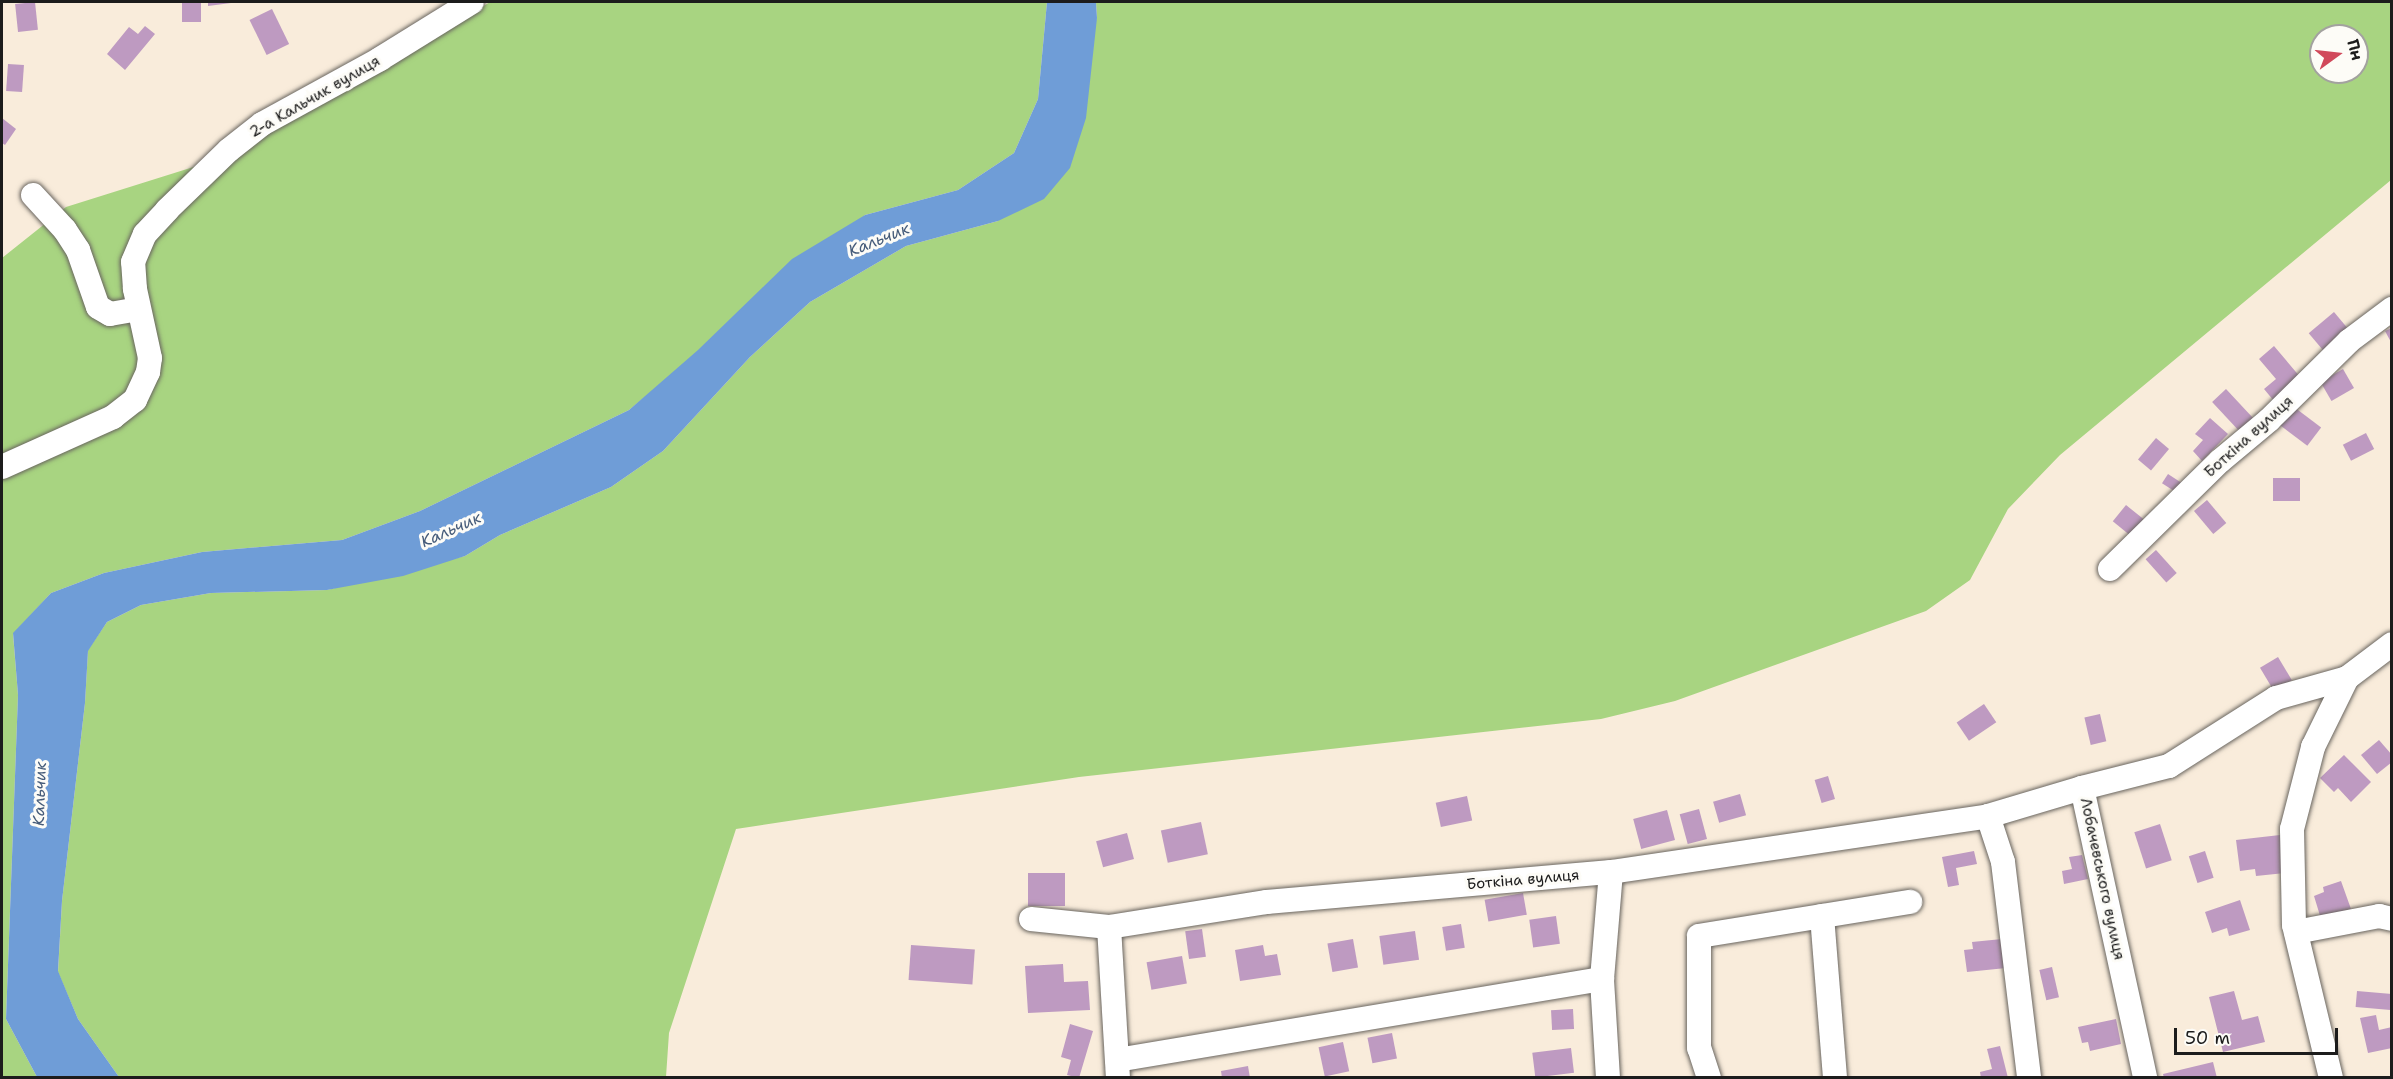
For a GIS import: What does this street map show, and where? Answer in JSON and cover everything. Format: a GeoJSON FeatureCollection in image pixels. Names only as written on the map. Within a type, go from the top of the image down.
{"type":"FeatureCollection","features":[{"type":"Feature","properties":{"kind":"street","name":"2-а Кальчик вулиця"},"geometry":{"type":"LineString","coordinates":[[2,467],[113,417],[135,400],[150,365],[133,271],[135,251],[141,240],[167,210],[229,150],[262,124],[380,59],[472,2]]}},
{"type":"Feature","properties":{"kind":"street"},"geometry":{"type":"LineString","coordinates":[[33,195],[78,250],[98,307],[110,314],[139,309]]}},
{"type":"Feature","properties":{"kind":"street","name":"Боткіна вулиця"},"geometry":{"type":"LineString","coordinates":[[2110,569],[2220,461],[2269,420],[2349,341],[2391,309]]}},
{"type":"Feature","properties":{"kind":"street","name":"Лобачевського вулиця"},"geometry":{"type":"LineString","coordinates":[[2145,1077],[2082,788],[2169,766],[2276,698],[2347,678],[2391,644]]}},
{"type":"Feature","properties":{"kind":"street","name":"Лобачевського вулиця"},"geometry":{"type":"LineString","coordinates":[[2331,1077],[2296,932],[2292,829],[2313,747],[2347,678]]}},
{"type":"Feature","properties":{"kind":"street","name":"Боткіна вулиця"},"geometry":{"type":"LineString","coordinates":[[1031,919],[1109,927],[1267,902],[1611,872],[1988,816],[2082,788]]}},
{"type":"Feature","properties":{"kind":"street"},"geometry":{"type":"LineString","coordinates":[[1988,816],[2003,862],[2029,1077]]}},
{"type":"Feature","properties":{"kind":"street"},"geometry":{"type":"LineString","coordinates":[[1608,1077],[1602,979],[1611,872]]}},
{"type":"Feature","properties":{"kind":"street"},"geometry":{"type":"LineString","coordinates":[[1709,1077],[1700,1048],[1699,936],[1910,902]]}},
{"type":"Feature","properties":{"kind":"street"},"geometry":{"type":"LineString","coordinates":[[1822,916],[1835,1077]]}},
{"type":"Feature","properties":{"kind":"street"},"geometry":{"type":"LineString","coordinates":[[2296,932],[2379,916],[2391,919]]}},
{"type":"Feature","properties":{"kind":"street"},"geometry":{"type":"LineString","coordinates":[[1109,927],[1117,1069],[1602,979]]}},
{"type":"Feature","properties":{"kind":"green space"},"geometry":{"type":"Polygon","coordinates":[[[490,2],[1047,2],[1038,99],[1014,153],[958,190],[865,215],[629,410],[420,511],[342,540],[202,552],[104,573],[51,593],[13,634],[18,695],[6,1019],[37,1077],[2,1078],[2,258],[66,207],[238,153],[268,131],[387,66],[490,2]]]}},
{"type":"Feature","properties":{"kind":"green space"},"geometry":{"type":"Polygon","coordinates":[[[1096,2],[2391,2],[2391,180],[2060,455],[2008,509],[1970,580],[1926,611],[1675,701],[1601,719],[1079,777],[736,829],[669,1033],[666,1077],[119,1077],[78,1019],[58,972],[62,901],[85,703],[88,650],[107,622],[141,605],[211,593],[327,590],[465,556],[500,535],[611,487],[663,451],[750,357],[810,302],[906,246],[998,221],[1097,18],[1096,2]]]}},
{"type":"Feature","properties":{"kind":"water","name":"Кальчик"},"geometry":{"type":"Polygon","coordinates":[[[1047,2],[1096,2],[1097,18],[1086,118],[1070,168],[1044,199],[998,221],[906,246],[810,302],[750,357],[663,451],[611,487],[500,535],[465,556],[403,576],[327,590],[211,593],[141,605],[107,622],[88,651],[85,703],[62,901],[58,971],[78,1019],[119,1077],[37,1077],[6,1019],[18,695],[13,633],[51,593],[104,573],[202,552],[342,540],[420,511],[629,410],[698,350],[792,259],[865,215],[958,190],[1014,153],[1038,99],[1047,2]]]}},
{"type":"Feature","properties":{"kind":"building"},"geometry":{"type":"Polygon","coordinates":[[[35,2],[38,30],[18,32],[15,4],[35,2]]]}},
{"type":"Feature","properties":{"kind":"building"},"geometry":{"type":"Polygon","coordinates":[[[182,2],[201,2],[201,22],[182,22],[182,2]]]}},
{"type":"Feature","properties":{"kind":"building"},"geometry":{"type":"Polygon","coordinates":[[[208,2],[231,2],[231,3],[208,6],[208,2]]]}},
{"type":"Feature","properties":{"kind":"building"},"geometry":{"type":"Polygon","coordinates":[[[272,9],[289,44],[267,55],[250,20],[272,9]]]}},
{"type":"Feature","properties":{"kind":"building"},"geometry":{"type":"Polygon","coordinates":[[[145,26],[155,34],[125,70],[107,54],[129,27],[138,34],[145,26]]]}},
{"type":"Feature","properties":{"kind":"building"},"geometry":{"type":"Polygon","coordinates":[[[8,64],[24,65],[22,92],[6,91],[8,64]]]}},
{"type":"Feature","properties":{"kind":"building"},"geometry":{"type":"Polygon","coordinates":[[[2,118],[16,129],[5,145],[2,143],[2,118]]]}},
{"type":"Feature","properties":{"kind":"building"},"geometry":{"type":"Polygon","coordinates":[[[2334,312],[2350,331],[2325,352],[2309,333],[2334,312]]]}},
{"type":"Feature","properties":{"kind":"building"},"geometry":{"type":"Polygon","coordinates":[[[2392,328],[2392,344],[2385,331],[2392,328]]]}},
{"type":"Feature","properties":{"kind":"building"},"geometry":{"type":"Polygon","coordinates":[[[2274,346],[2301,378],[2274,401],[2264,389],[2276,379],[2259,359],[2274,346]]]}},
{"type":"Feature","properties":{"kind":"building"},"geometry":{"type":"Polygon","coordinates":[[[2343,369],[2354,388],[2331,401],[2320,382],[2343,369]]]}},
{"type":"Feature","properties":{"kind":"building"},"geometry":{"type":"Polygon","coordinates":[[[2226,389],[2254,419],[2240,432],[2212,402],[2226,389]]]}},
{"type":"Feature","properties":{"kind":"building"},"geometry":{"type":"Polygon","coordinates":[[[2294,407],[2321,427],[2307,446],[2280,425],[2294,407]]]}},
{"type":"Feature","properties":{"kind":"building"},"geometry":{"type":"Polygon","coordinates":[[[2210,418],[2228,434],[2202,461],[2193,451],[2203,440],[2195,434],[2210,418]]]}},
{"type":"Feature","properties":{"kind":"building"},"geometry":{"type":"Polygon","coordinates":[[[2366,433],[2374,449],[2351,461],[2343,445],[2366,433]]]}},
{"type":"Feature","properties":{"kind":"building"},"geometry":{"type":"Polygon","coordinates":[[[2156,438],[2169,449],[2151,470],[2138,459],[2156,438]]]}},
{"type":"Feature","properties":{"kind":"building"},"geometry":{"type":"Polygon","coordinates":[[[2168,474],[2185,485],[2179,494],[2162,483],[2168,474]]]}},
{"type":"Feature","properties":{"kind":"building"},"geometry":{"type":"Polygon","coordinates":[[[2273,478],[2300,478],[2300,501],[2273,501],[2273,478]]]}},
{"type":"Feature","properties":{"kind":"building"},"geometry":{"type":"Polygon","coordinates":[[[2207,500],[2226,523],[2213,534],[2194,511],[2207,500]]]}},
{"type":"Feature","properties":{"kind":"building"},"geometry":{"type":"Polygon","coordinates":[[[2126,505],[2146,521],[2133,538],[2113,521],[2126,505]]]}},
{"type":"Feature","properties":{"kind":"building"},"geometry":{"type":"Polygon","coordinates":[[[2156,550],[2177,573],[2166,582],[2146,559],[2156,550]]]}},
{"type":"Feature","properties":{"kind":"building"},"geometry":{"type":"Polygon","coordinates":[[[2278,657],[2292,680],[2274,691],[2260,668],[2278,657]]]}},
{"type":"Feature","properties":{"kind":"building"},"geometry":{"type":"Polygon","coordinates":[[[1984,704],[1996,722],[1969,741],[1957,722],[1984,704]]]}},
{"type":"Feature","properties":{"kind":"building"},"geometry":{"type":"Polygon","coordinates":[[[2100,714],[2106,741],[2091,745],[2084,718],[2100,714]]]}},
{"type":"Feature","properties":{"kind":"building"},"geometry":{"type":"Polygon","coordinates":[[[2379,740],[2392,755],[2392,762],[2377,774],[2361,755],[2379,740]]]}},
{"type":"Feature","properties":{"kind":"building"},"geometry":{"type":"Polygon","coordinates":[[[2344,755],[2371,782],[2351,802],[2338,788],[2334,792],[2320,778],[2344,755]]]}},
{"type":"Feature","properties":{"kind":"building"},"geometry":{"type":"Polygon","coordinates":[[[1828,776],[1835,799],[1822,803],[1815,780],[1828,776]]]}},
{"type":"Feature","properties":{"kind":"building"},"geometry":{"type":"Polygon","coordinates":[[[1740,794],[1746,815],[1719,823],[1713,802],[1740,794]]]}},
{"type":"Feature","properties":{"kind":"building"},"geometry":{"type":"Polygon","coordinates":[[[1467,796],[1472,820],[1441,827],[1436,803],[1467,796]]]}},
{"type":"Feature","properties":{"kind":"building"},"geometry":{"type":"Polygon","coordinates":[[[1699,809],[1707,839],[1688,844],[1680,814],[1699,809]]]}},
{"type":"Feature","properties":{"kind":"building"},"geometry":{"type":"Polygon","coordinates":[[[1667,810],[1675,840],[1641,849],[1633,819],[1667,810]]]}},
{"type":"Feature","properties":{"kind":"building"},"geometry":{"type":"Polygon","coordinates":[[[1201,822],[1208,854],[1168,863],[1161,831],[1201,822]]]}},
{"type":"Feature","properties":{"kind":"building"},"geometry":{"type":"Polygon","coordinates":[[[2160,824],[2172,860],[2146,868],[2134,832],[2160,824]]]}},
{"type":"Feature","properties":{"kind":"building"},"geometry":{"type":"Polygon","coordinates":[[[1127,833],[1134,859],[1103,867],[1096,841],[1127,833]]]}},
{"type":"Feature","properties":{"kind":"building"},"geometry":{"type":"Polygon","coordinates":[[[2280,835],[2285,873],[2256,876],[2255,869],[2240,871],[2236,840],[2280,835]]]}},
{"type":"Feature","properties":{"kind":"building"},"geometry":{"type":"Polygon","coordinates":[[[1974,851],[1977,864],[1956,868],[1959,885],[1948,887],[1942,857],[1974,851]]]}},
{"type":"Feature","properties":{"kind":"building"},"geometry":{"type":"Polygon","coordinates":[[[2205,851],[2214,878],[2197,883],[2189,856],[2205,851]]]}},
{"type":"Feature","properties":{"kind":"building"},"geometry":{"type":"Polygon","coordinates":[[[2082,855],[2088,879],[2064,884],[2062,871],[2072,869],[2069,857],[2082,855]]]}},
{"type":"Feature","properties":{"kind":"building"},"geometry":{"type":"Polygon","coordinates":[[[1028,873],[1065,873],[1065,906],[1028,906],[1028,873]]]}},
{"type":"Feature","properties":{"kind":"building"},"geometry":{"type":"Polygon","coordinates":[[[2341,881],[2351,909],[2321,919],[2314,896],[2324,892],[2323,887],[2341,881]]]}},
{"type":"Feature","properties":{"kind":"building"},"geometry":{"type":"Polygon","coordinates":[[[1523,893],[1527,915],[1488,921],[1485,900],[1523,893]]]}},
{"type":"Feature","properties":{"kind":"building"},"geometry":{"type":"Polygon","coordinates":[[[2240,900],[2250,930],[2229,936],[2227,928],[2212,933],[2205,912],[2240,900]]]}},
{"type":"Feature","properties":{"kind":"building"},"geometry":{"type":"Polygon","coordinates":[[[1556,916],[1560,944],[1533,947],[1529,920],[1556,916]]]}},
{"type":"Feature","properties":{"kind":"building"},"geometry":{"type":"Polygon","coordinates":[[[1461,924],[1465,948],[1446,951],[1442,927],[1461,924]]]}},
{"type":"Feature","properties":{"kind":"building"},"geometry":{"type":"Polygon","coordinates":[[[1202,929],[1206,957],[1189,959],[1185,931],[1202,929]]]}},
{"type":"Feature","properties":{"kind":"building"},"geometry":{"type":"Polygon","coordinates":[[[1415,931],[1419,960],[1383,965],[1379,936],[1415,931]]]}},
{"type":"Feature","properties":{"kind":"building"},"geometry":{"type":"Polygon","coordinates":[[[1353,939],[1358,968],[1332,972],[1327,944],[1353,939]]]}},
{"type":"Feature","properties":{"kind":"building"},"geometry":{"type":"Polygon","coordinates":[[[2002,939],[2006,968],[1967,972],[1964,950],[1973,949],[1972,942],[2002,939]]]}},
{"type":"Feature","properties":{"kind":"building"},"geometry":{"type":"Polygon","coordinates":[[[911,945],[975,949],[972,984],[909,980],[911,945]]]}},
{"type":"Feature","properties":{"kind":"building"},"geometry":{"type":"Polygon","coordinates":[[[1263,945],[1265,956],[1277,954],[1281,975],[1240,981],[1235,950],[1263,945]]]}},
{"type":"Feature","properties":{"kind":"building"},"geometry":{"type":"Polygon","coordinates":[[[1182,956],[1187,984],[1151,990],[1147,962],[1182,956]]]}},
{"type":"Feature","properties":{"kind":"building"},"geometry":{"type":"Polygon","coordinates":[[[1063,964],[1064,982],[1088,981],[1090,1010],[1028,1013],[1025,966],[1063,964]]]}},
{"type":"Feature","properties":{"kind":"building"},"geometry":{"type":"Polygon","coordinates":[[[2052,967],[2059,997],[2046,1000],[2039,970],[2052,967]]]}},
{"type":"Feature","properties":{"kind":"building"},"geometry":{"type":"Polygon","coordinates":[[[2234,991],[2242,1020],[2258,1016],[2265,1042],[2223,1052],[2209,997],[2234,991]]]}},
{"type":"Feature","properties":{"kind":"building"},"geometry":{"type":"Polygon","coordinates":[[[2357,991],[2392,994],[2390,1010],[2356,1007],[2357,991]]]}},
{"type":"Feature","properties":{"kind":"building"},"geometry":{"type":"Polygon","coordinates":[[[1573,1009],[1574,1029],[1552,1030],[1551,1010],[1573,1009]]]}},
{"type":"Feature","properties":{"kind":"building"},"geometry":{"type":"Polygon","coordinates":[[[2376,1015],[2379,1030],[2392,1027],[2392,1048],[2368,1053],[2360,1018],[2376,1015]]]}},
{"type":"Feature","properties":{"kind":"building"},"geometry":{"type":"Polygon","coordinates":[[[2116,1019],[2121,1044],[2090,1051],[2088,1042],[2082,1043],[2078,1027],[2116,1019]]]}},
{"type":"Feature","properties":{"kind":"building"},"geometry":{"type":"Polygon","coordinates":[[[1070,1024],[1093,1031],[1079,1078],[1067,1075],[1071,1060],[1061,1057],[1070,1024]]]}},
{"type":"Feature","properties":{"kind":"building"},"geometry":{"type":"Polygon","coordinates":[[[1392,1033],[1397,1059],[1372,1063],[1367,1038],[1392,1033]]]}},
{"type":"Feature","properties":{"kind":"building"},"geometry":{"type":"Polygon","coordinates":[[[1343,1042],[1349,1071],[1325,1077],[1319,1047],[1343,1042]]]}},
{"type":"Feature","properties":{"kind":"building"},"geometry":{"type":"Polygon","coordinates":[[[2000,1046],[2008,1078],[1981,1078],[1980,1072],[1992,1069],[1987,1049],[2000,1046]]]}},
{"type":"Feature","properties":{"kind":"building"},"geometry":{"type":"Polygon","coordinates":[[[1571,1048],[1574,1073],[1535,1078],[1532,1053],[1571,1048]]]}},
{"type":"Feature","properties":{"kind":"building"},"geometry":{"type":"Polygon","coordinates":[[[2213,1062],[2217,1078],[2164,1078],[2163,1074],[2213,1062]]]}},
{"type":"Feature","properties":{"kind":"building"},"geometry":{"type":"Polygon","coordinates":[[[1248,1066],[1250,1078],[1222,1078],[1221,1071],[1248,1066]]]}}]}
